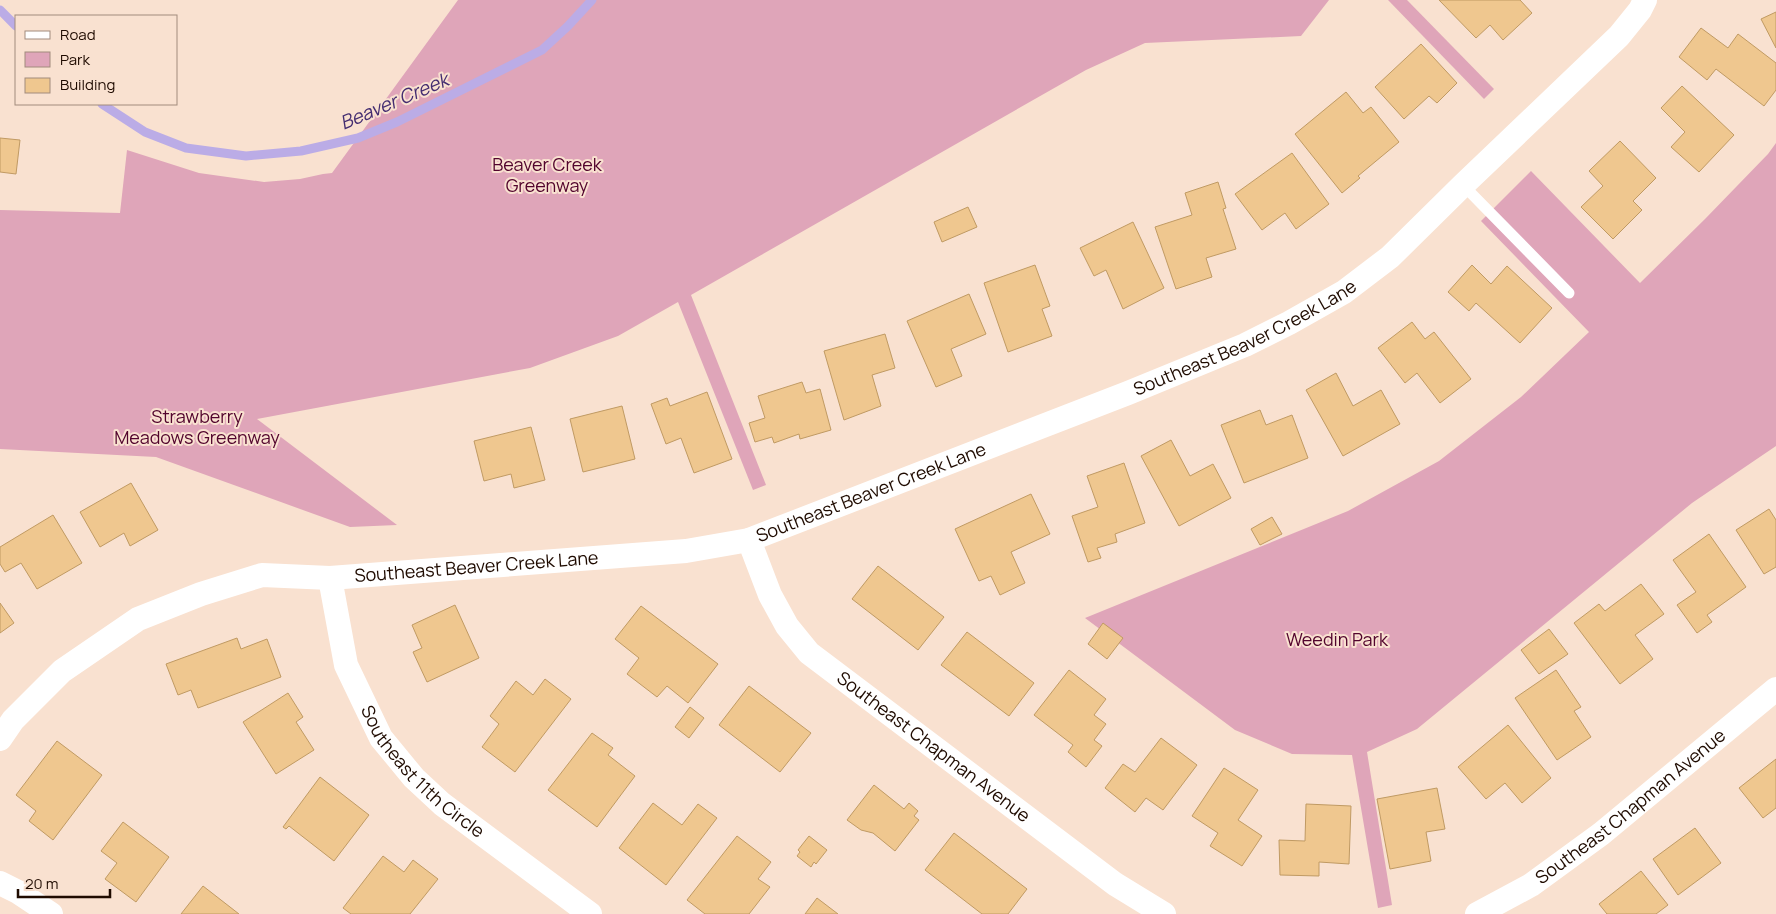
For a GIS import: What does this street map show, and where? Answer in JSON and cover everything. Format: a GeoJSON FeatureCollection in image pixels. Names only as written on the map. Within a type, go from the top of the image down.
{"type":"FeatureCollection","features":[{"type":"Feature","properties":{"kind":"street","name":"Southeast Beaver Creek Lane"},"geometry":{"type":"LineString","coordinates":[[0,739],[13,720],[62,671],[138,619],[201,594],[262,575],[330,578],[686,551],[749,540],[1128,393],[1245,344],[1289,323],[1344,292],[1390,257],[1619,36],[1640,10],[1645,0]]}},
{"type":"Feature","properties":{"kind":"street","name":"Southeast Chapman Avenue"},"geometry":{"type":"LineString","coordinates":[[749,540],[770,595],[787,626],[809,653],[1115,884],[1164,914]]}},
{"type":"Feature","properties":{"kind":"street","name":"Southeast 11th Circle"},"geometry":{"type":"LineString","coordinates":[[330,578],[346,665],[381,738],[414,778],[442,804],[590,914]]}},
{"type":"Feature","properties":{"kind":"street","name":"Southeast Chapman Avenue"},"geometry":{"type":"LineString","coordinates":[[1478,914],[1531,886],[1601,834],[1776,689]]}},
{"type":"Feature","properties":{"kind":"street"},"geometry":{"type":"LineString","coordinates":[[0,883],[18,892],[51,914]]}},
{"type":"Feature","properties":{"kind":"lane"},"geometry":{"type":"LineString","coordinates":[[1463,185],[1569,294]]}},
{"type":"Feature","properties":{"kind":"green space","name":"Beaver Creek Greenway"},"geometry":{"type":"Polygon","coordinates":[[[458,0],[1329,0],[1301,36],[1145,43],[1086,70],[691,295],[766,485],[753,490],[678,302],[618,336],[530,368],[257,419],[397,525],[350,527],[156,457],[0,449],[0,210],[120,213],[127,150],[199,173],[264,182],[300,179],[332,173],[458,0]]]}},
{"type":"Feature","properties":{"kind":"green space"},"geometry":{"type":"Polygon","coordinates":[[[1388,0],[1407,0],[1494,89],[1484,99],[1388,0]]]}},
{"type":"Feature","properties":{"kind":"green space","name":"Weedin Park"},"geometry":{"type":"Polygon","coordinates":[[[1776,143],[1776,446],[1692,503],[1417,729],[1367,752],[1392,905],[1378,908],[1352,755],[1292,754],[1235,730],[1085,618],[1348,511],[1439,461],[1521,397],[1589,332],[1481,221],[1531,171],[1640,283],[1705,219],[1768,154],[1776,143]]]}},
{"type":"Feature","properties":{"kind":"building"},"geometry":{"type":"Polygon","coordinates":[[[1439,0],[1520,0],[1532,13],[1503,40],[1490,25],[1476,38],[1439,0]]]}},
{"type":"Feature","properties":{"kind":"building"},"geometry":{"type":"Polygon","coordinates":[[[1776,12],[1776,48],[1761,19],[1776,12]]]}},
{"type":"Feature","properties":{"kind":"building"},"geometry":{"type":"Polygon","coordinates":[[[1701,28],[1728,48],[1738,34],[1776,63],[1776,90],[1764,106],[1716,69],[1707,80],[1679,57],[1701,28]]]}},
{"type":"Feature","properties":{"kind":"building"},"geometry":{"type":"Polygon","coordinates":[[[1421,44],[1457,83],[1437,103],[1429,96],[1404,119],[1375,87],[1421,44]]]}},
{"type":"Feature","properties":{"kind":"building"},"geometry":{"type":"Polygon","coordinates":[[[1682,86],[1734,135],[1699,172],[1671,147],[1685,132],[1661,108],[1682,86]]]}},
{"type":"Feature","properties":{"kind":"building"},"geometry":{"type":"Polygon","coordinates":[[[1346,92],[1363,113],[1371,107],[1399,142],[1358,176],[1360,178],[1342,193],[1295,134],[1346,92]]]}},
{"type":"Feature","properties":{"kind":"building"},"geometry":{"type":"Polygon","coordinates":[[[0,138],[20,140],[16,174],[0,172],[0,138]]]}},
{"type":"Feature","properties":{"kind":"building"},"geometry":{"type":"Polygon","coordinates":[[[1620,141],[1656,178],[1633,201],[1642,210],[1613,239],[1581,207],[1603,186],[1589,171],[1620,141]]]}},
{"type":"Feature","properties":{"kind":"building"},"geometry":{"type":"Polygon","coordinates":[[[1292,153],[1329,204],[1296,229],[1285,213],[1262,230],[1235,194],[1292,153]]]}},
{"type":"Feature","properties":{"kind":"building"},"geometry":{"type":"Polygon","coordinates":[[[1218,182],[1226,208],[1223,209],[1236,249],[1206,258],[1212,277],[1176,289],[1155,227],[1192,215],[1185,193],[1218,182]]]}},
{"type":"Feature","properties":{"kind":"building"},"geometry":{"type":"Polygon","coordinates":[[[968,207],[977,227],[942,242],[934,222],[968,207]]]}},
{"type":"Feature","properties":{"kind":"building"},"geometry":{"type":"Polygon","coordinates":[[[1133,222],[1164,288],[1123,309],[1106,270],[1094,276],[1080,248],[1133,222]]]}},
{"type":"Feature","properties":{"kind":"building"},"geometry":{"type":"Polygon","coordinates":[[[1035,265],[1050,306],[1042,309],[1052,336],[1008,352],[984,283],[1035,265]]]}},
{"type":"Feature","properties":{"kind":"building"},"geometry":{"type":"Polygon","coordinates":[[[1472,265],[1491,284],[1507,266],[1552,308],[1520,343],[1476,303],[1469,311],[1448,292],[1472,265]]]}},
{"type":"Feature","properties":{"kind":"building"},"geometry":{"type":"Polygon","coordinates":[[[969,294],[986,334],[951,349],[962,376],[936,387],[907,321],[969,294]]]}},
{"type":"Feature","properties":{"kind":"building"},"geometry":{"type":"Polygon","coordinates":[[[1412,322],[1425,339],[1434,332],[1471,379],[1440,403],[1417,373],[1405,383],[1378,348],[1412,322]]]}},
{"type":"Feature","properties":{"kind":"building"},"geometry":{"type":"Polygon","coordinates":[[[885,334],[895,368],[872,375],[881,406],[844,420],[824,351],[885,334]]]}},
{"type":"Feature","properties":{"kind":"building"},"geometry":{"type":"Polygon","coordinates":[[[1336,373],[1353,406],[1381,390],[1400,424],[1343,456],[1306,390],[1336,373]]]}},
{"type":"Feature","properties":{"kind":"building"},"geometry":{"type":"Polygon","coordinates":[[[802,382],[806,393],[820,389],[831,430],[800,439],[799,434],[774,443],[772,437],[755,442],[749,423],[765,418],[758,396],[802,382]]]}},
{"type":"Feature","properties":{"kind":"building"},"geometry":{"type":"Polygon","coordinates":[[[707,392],[732,459],[694,473],[681,438],[666,444],[651,404],[667,398],[670,406],[707,392]]]}},
{"type":"Feature","properties":{"kind":"building"},"geometry":{"type":"Polygon","coordinates":[[[622,406],[635,459],[583,472],[570,419],[622,406]]]}},
{"type":"Feature","properties":{"kind":"building"},"geometry":{"type":"Polygon","coordinates":[[[1260,410],[1266,425],[1292,415],[1308,458],[1244,483],[1221,425],[1260,410]]]}},
{"type":"Feature","properties":{"kind":"building"},"geometry":{"type":"Polygon","coordinates":[[[531,427],[545,480],[514,488],[511,474],[484,481],[474,441],[531,427]]]}},
{"type":"Feature","properties":{"kind":"building"},"geometry":{"type":"Polygon","coordinates":[[[1171,440],[1190,476],[1213,464],[1231,498],[1179,526],[1141,456],[1171,440]]]}},
{"type":"Feature","properties":{"kind":"building"},"geometry":{"type":"Polygon","coordinates":[[[1124,463],[1145,523],[1115,534],[1117,542],[1097,548],[1101,558],[1088,562],[1072,516],[1098,507],[1087,476],[1124,463]]]}},
{"type":"Feature","properties":{"kind":"building"},"geometry":{"type":"Polygon","coordinates":[[[131,483],[158,530],[130,546],[124,533],[100,547],[80,512],[131,483]]]}},
{"type":"Feature","properties":{"kind":"building"},"geometry":{"type":"Polygon","coordinates":[[[1031,494],[1050,534],[1011,552],[1025,583],[1000,595],[991,576],[979,581],[955,529],[1031,494]]]}},
{"type":"Feature","properties":{"kind":"building"},"geometry":{"type":"Polygon","coordinates":[[[1769,509],[1776,520],[1776,567],[1764,574],[1736,530],[1769,509]]]}},
{"type":"Feature","properties":{"kind":"building"},"geometry":{"type":"Polygon","coordinates":[[[53,515],[82,563],[37,589],[21,563],[5,572],[0,564],[0,547],[53,515]]]}},
{"type":"Feature","properties":{"kind":"building"},"geometry":{"type":"Polygon","coordinates":[[[1272,517],[1282,534],[1260,545],[1251,529],[1272,517]]]}},
{"type":"Feature","properties":{"kind":"building"},"geometry":{"type":"Polygon","coordinates":[[[1709,534],[1746,587],[1707,615],[1712,622],[1697,633],[1677,605],[1696,592],[1673,560],[1709,534]]]}},
{"type":"Feature","properties":{"kind":"building"},"geometry":{"type":"Polygon","coordinates":[[[878,566],[944,617],[918,650],[852,599],[878,566]]]}},
{"type":"Feature","properties":{"kind":"building"},"geometry":{"type":"Polygon","coordinates":[[[1641,584],[1664,614],[1635,635],[1653,659],[1620,684],[1574,623],[1599,604],[1605,611],[1641,584]]]}},
{"type":"Feature","properties":{"kind":"building"},"geometry":{"type":"Polygon","coordinates":[[[0,603],[14,623],[0,633],[0,603]]]}},
{"type":"Feature","properties":{"kind":"building"},"geometry":{"type":"Polygon","coordinates":[[[455,605],[479,658],[427,682],[413,652],[422,648],[412,625],[455,605]]]}},
{"type":"Feature","properties":{"kind":"building"},"geometry":{"type":"Polygon","coordinates":[[[641,606],[718,664],[688,703],[667,686],[657,697],[627,674],[639,658],[615,639],[641,606]]]}},
{"type":"Feature","properties":{"kind":"building"},"geometry":{"type":"Polygon","coordinates":[[[1103,623],[1123,638],[1107,659],[1088,644],[1103,623]]]}},
{"type":"Feature","properties":{"kind":"building"},"geometry":{"type":"Polygon","coordinates":[[[1549,629],[1568,654],[1539,674],[1521,650],[1549,629]]]}},
{"type":"Feature","properties":{"kind":"building"},"geometry":{"type":"Polygon","coordinates":[[[967,632],[1034,683],[1009,716],[941,665],[967,632]]]}},
{"type":"Feature","properties":{"kind":"building"},"geometry":{"type":"Polygon","coordinates":[[[237,638],[241,649],[267,639],[281,677],[198,708],[191,690],[178,695],[166,664],[237,638]]]}},
{"type":"Feature","properties":{"kind":"building"},"geometry":{"type":"Polygon","coordinates":[[[1069,670],[1106,699],[1094,715],[1106,724],[1094,740],[1102,746],[1086,767],[1068,752],[1073,745],[1034,715],[1069,670]]]}},
{"type":"Feature","properties":{"kind":"building"},"geometry":{"type":"Polygon","coordinates":[[[1556,670],[1581,707],[1574,711],[1591,737],[1557,760],[1515,698],[1556,670]]]}},
{"type":"Feature","properties":{"kind":"building"},"geometry":{"type":"Polygon","coordinates":[[[545,679],[571,699],[515,772],[482,747],[499,724],[490,716],[516,681],[533,695],[545,679]]]}},
{"type":"Feature","properties":{"kind":"building"},"geometry":{"type":"Polygon","coordinates":[[[749,686],[811,733],[780,772],[719,725],[749,686]]]}},
{"type":"Feature","properties":{"kind":"building"},"geometry":{"type":"Polygon","coordinates":[[[288,693],[303,717],[296,722],[314,750],[276,774],[243,722],[288,693]]]}},
{"type":"Feature","properties":{"kind":"building"},"geometry":{"type":"Polygon","coordinates":[[[690,707],[704,718],[689,738],[675,727],[690,707]]]}},
{"type":"Feature","properties":{"kind":"building"},"geometry":{"type":"Polygon","coordinates":[[[1508,725],[1551,778],[1522,803],[1505,783],[1486,799],[1458,767],[1508,725]]]}},
{"type":"Feature","properties":{"kind":"building"},"geometry":{"type":"Polygon","coordinates":[[[592,733],[613,748],[608,755],[635,776],[597,827],[548,790],[592,733]]]}},
{"type":"Feature","properties":{"kind":"building"},"geometry":{"type":"Polygon","coordinates":[[[1161,738],[1197,765],[1163,810],[1146,798],[1135,812],[1105,788],[1123,764],[1135,772],[1161,738]]]}},
{"type":"Feature","properties":{"kind":"building"},"geometry":{"type":"Polygon","coordinates":[[[57,741],[102,775],[53,840],[29,821],[36,811],[16,795],[57,741]]]}},
{"type":"Feature","properties":{"kind":"building"},"geometry":{"type":"Polygon","coordinates":[[[1776,759],[1776,808],[1763,818],[1739,788],[1776,759]]]}},
{"type":"Feature","properties":{"kind":"building"},"geometry":{"type":"Polygon","coordinates":[[[1224,768],[1258,790],[1238,820],[1262,836],[1242,866],[1210,846],[1218,833],[1192,816],[1224,768]]]}},
{"type":"Feature","properties":{"kind":"building"},"geometry":{"type":"Polygon","coordinates":[[[320,777],[369,815],[334,861],[289,826],[286,829],[283,827],[320,777]]]}},
{"type":"Feature","properties":{"kind":"building"},"geometry":{"type":"Polygon","coordinates":[[[874,785],[904,809],[909,803],[918,811],[914,816],[919,820],[895,851],[873,833],[861,830],[847,820],[874,785]]]}},
{"type":"Feature","properties":{"kind":"building"},"geometry":{"type":"Polygon","coordinates":[[[1437,788],[1445,829],[1426,832],[1431,861],[1390,869],[1377,799],[1437,788]]]}},
{"type":"Feature","properties":{"kind":"building"},"geometry":{"type":"Polygon","coordinates":[[[653,803],[682,825],[698,804],[717,818],[666,885],[619,848],[653,803]]]}},
{"type":"Feature","properties":{"kind":"building"},"geometry":{"type":"Polygon","coordinates":[[[1306,804],[1351,806],[1349,864],[1319,862],[1319,876],[1280,875],[1279,840],[1305,841],[1306,804]]]}},
{"type":"Feature","properties":{"kind":"building"},"geometry":{"type":"Polygon","coordinates":[[[123,822],[169,857],[136,902],[105,879],[117,863],[101,851],[123,822]]]}},
{"type":"Feature","properties":{"kind":"building"},"geometry":{"type":"Polygon","coordinates":[[[1695,828],[1721,863],[1678,895],[1653,859],[1695,828]]]}},
{"type":"Feature","properties":{"kind":"building"},"geometry":{"type":"Polygon","coordinates":[[[954,833],[1027,889],[1008,914],[982,914],[925,870],[954,833]]]}},
{"type":"Feature","properties":{"kind":"building"},"geometry":{"type":"Polygon","coordinates":[[[737,836],[771,862],[758,879],[770,887],[749,914],[705,914],[687,900],[737,836]]]}},
{"type":"Feature","properties":{"kind":"building"},"geometry":{"type":"Polygon","coordinates":[[[809,836],[827,850],[816,864],[814,862],[811,867],[797,856],[800,852],[798,850],[809,836]]]}},
{"type":"Feature","properties":{"kind":"building"},"geometry":{"type":"Polygon","coordinates":[[[383,856],[404,872],[413,860],[438,879],[410,914],[351,914],[343,908],[383,856]]]}},
{"type":"Feature","properties":{"kind":"building"},"geometry":{"type":"Polygon","coordinates":[[[1641,871],[1668,905],[1656,914],[1607,914],[1599,904],[1641,871]]]}},
{"type":"Feature","properties":{"kind":"building"},"geometry":{"type":"Polygon","coordinates":[[[203,886],[239,914],[181,914],[203,886]]]}},
{"type":"Feature","properties":{"kind":"building"},"geometry":{"type":"Polygon","coordinates":[[[817,898],[838,914],[805,914],[817,898]]]}},
{"type":"Feature","properties":{"kind":"waterway","name":"Beaver Creek"},"geometry":{"type":"LineString","coordinates":[[104,105],[145,132],[186,148],[246,156],[301,151],[358,138],[397,122],[542,50],[592,0]]}},
{"type":"Feature","properties":{"kind":"waterway","name":"Beaver Creek"},"geometry":{"type":"LineString","coordinates":[[0,10],[15,25]]}},
{"type":"Feature","properties":{"kind":"park label","name":"Strawberry Meadows Greenway"},"geometry":{"type":"Point","coordinates":[197,427]}}]}
